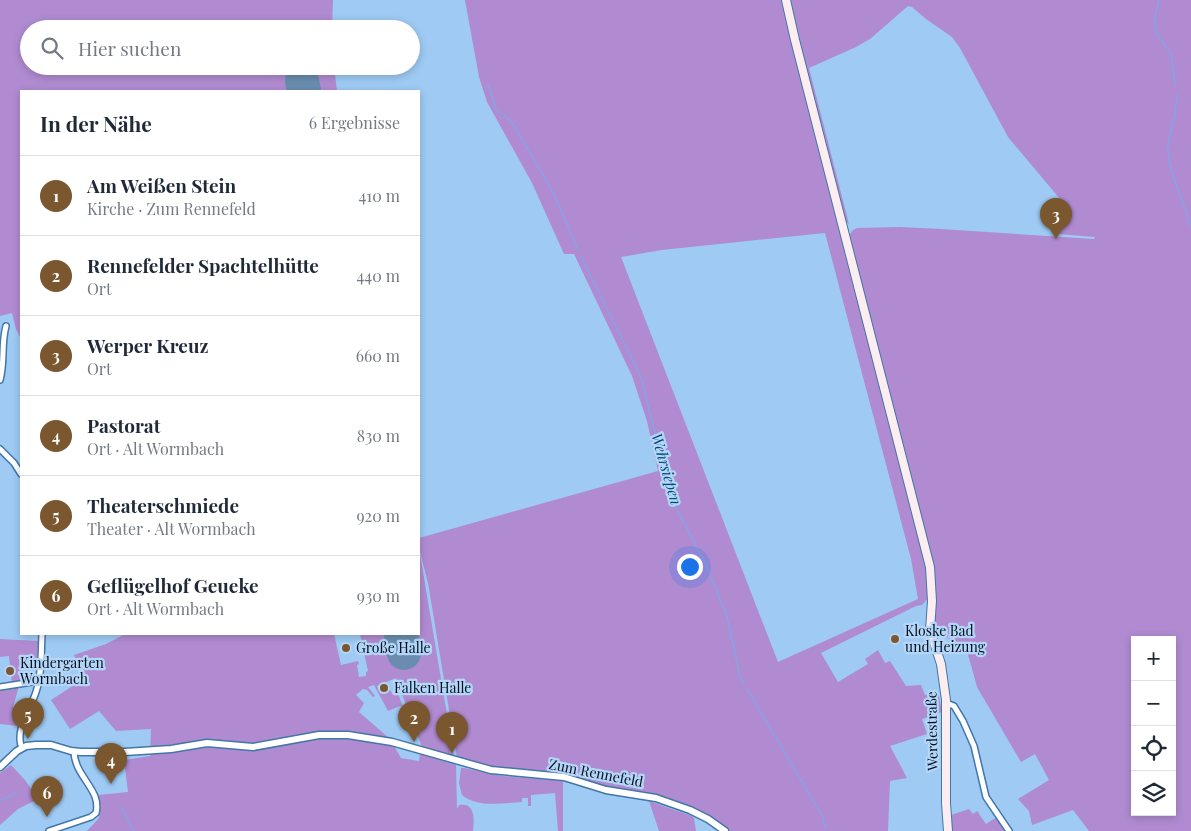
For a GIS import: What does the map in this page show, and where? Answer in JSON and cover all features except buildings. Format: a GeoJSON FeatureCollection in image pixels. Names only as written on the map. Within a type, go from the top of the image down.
{"type":"FeatureCollection","features":[{"type":"Feature","properties":{"kind":"main road","name":"Werdestraße"},"geometry":{"type":"LineString","coordinates":[[786,0],[798,55],[930,567],[932,602],[930,630],[940,661],[946,703],[946,803],[948,831]]}},
{"type":"Feature","properties":{"kind":"street"},"geometry":{"type":"LineString","coordinates":[[0,380],[3,369],[3,345],[6,326]]}},
{"type":"Feature","properties":{"kind":"street"},"geometry":{"type":"LineString","coordinates":[[1,451],[20,473]]}},
{"type":"Feature","properties":{"kind":"street"},"geometry":{"type":"LineString","coordinates":[[0,768],[10,756],[22,748],[19,740],[21,731],[39,681],[42,635]]}},
{"type":"Feature","properties":{"kind":"street"},"geometry":{"type":"LineString","coordinates":[[0,687],[39,681]]}},
{"type":"Feature","properties":{"kind":"street"},"geometry":{"type":"LineString","coordinates":[[946,703],[954,706],[963,721],[974,746],[986,797],[1009,831]]}},
{"type":"Feature","properties":{"kind":"street","name":"Zum Rennefeld"},"geometry":{"type":"LineString","coordinates":[[22,748],[30,745],[46,744],[74,752],[132,752],[170,749],[207,743],[248,747],[261,746],[312,736],[336,734],[362,736],[385,740],[497,771],[564,776],[606,790],[667,801],[700,814],[725,831]]}},
{"type":"Feature","properties":{"kind":"street"},"geometry":{"type":"LineString","coordinates":[[49,831],[91,817],[96,813],[95,798],[76,764],[74,752]]}},
{"type":"Feature","properties":{"kind":"shaded area"},"geometry":{"type":"Polygon","coordinates":[[[0,0],[333,0],[332,20],[20,20],[20,75],[335,75],[337,90],[20,90],[20,337],[12,313],[0,316],[0,0]]]}},
{"type":"Feature","properties":{"kind":"shaded area"},"geometry":{"type":"Polygon","coordinates":[[[465,0],[783,0],[926,563],[929,597],[922,605],[916,606],[821,653],[838,682],[868,664],[865,659],[878,650],[885,663],[890,661],[906,686],[921,685],[925,695],[938,691],[942,712],[922,719],[927,734],[890,746],[907,778],[890,781],[888,831],[728,831],[716,822],[652,795],[598,785],[573,776],[497,769],[457,758],[428,583],[420,552],[420,538],[658,471],[647,421],[632,376],[574,254],[564,254],[532,183],[487,102],[479,77],[465,0]],[[825,233],[662,250],[621,257],[778,662],[918,599],[911,559],[825,233]]]}},
{"type":"Feature","properties":{"kind":"shaded area"},"geometry":{"type":"Polygon","coordinates":[[[789,0],[1191,0],[1191,831],[1089,831],[1073,810],[1032,825],[1029,811],[1018,799],[1049,780],[1035,754],[1021,762],[977,687],[967,651],[935,629],[933,619],[934,599],[848,237],[857,228],[900,227],[1094,239],[1095,237],[1057,234],[1068,218],[1065,205],[1008,137],[960,48],[952,37],[912,7],[908,6],[870,39],[809,68],[849,224],[843,219],[789,0]]]}},
{"type":"Feature","properties":{"kind":"shaded area"},"geometry":{"type":"Polygon","coordinates":[[[420,554],[454,756],[422,747],[396,678],[377,686],[381,694],[390,690],[392,693],[397,691],[403,707],[400,706],[388,711],[374,685],[368,687],[375,696],[373,697],[367,690],[363,689],[356,695],[364,703],[359,712],[390,739],[401,758],[419,761],[420,754],[456,765],[457,809],[459,805],[465,805],[471,809],[473,813],[473,831],[87,831],[99,818],[97,803],[99,795],[128,792],[124,760],[150,756],[151,729],[116,731],[99,711],[70,729],[51,700],[85,678],[74,655],[106,644],[123,635],[334,635],[341,665],[358,661],[359,677],[366,676],[368,671],[360,635],[420,635],[420,554]]]}},
{"type":"Feature","properties":{"kind":"shaded area","name":"Kindergarten Wormbach"},"geometry":{"type":"Polygon","coordinates":[[[0,639],[38,641],[37,659],[19,658],[22,683],[12,684],[9,656],[0,657],[0,639]]]}},
{"type":"Feature","properties":{"kind":"shaded area"},"geometry":{"type":"Polygon","coordinates":[[[19,686],[13,707],[24,711],[18,726],[0,724],[0,688],[19,686]]]}},
{"type":"Feature","properties":{"kind":"shaded area"},"geometry":{"type":"Polygon","coordinates":[[[11,765],[25,780],[38,799],[18,809],[0,825],[0,773],[11,765]]]}},
{"type":"Feature","properties":{"kind":"shaded area"},"geometry":{"type":"Polygon","coordinates":[[[461,768],[503,776],[563,781],[563,831],[558,831],[555,793],[531,795],[531,806],[528,806],[528,798],[522,798],[522,802],[490,804],[475,802],[462,795],[459,783],[461,768]]]}},
{"type":"Feature","properties":{"kind":"shaded area"},"geometry":{"type":"Polygon","coordinates":[[[649,801],[692,816],[696,831],[659,831],[649,801]]]}},
{"type":"Feature","properties":{"kind":"shaded area"},"geometry":{"type":"Polygon","coordinates":[[[969,809],[973,814],[977,811],[986,824],[997,817],[1007,831],[951,831],[948,816],[969,809]]]}},
{"type":"Feature","properties":{"kind":"waterway"},"geometry":{"type":"LineString","coordinates":[[1159,0],[1154,21],[1157,34],[1171,54],[1175,86]]}},
{"type":"Feature","properties":{"kind":"waterway","name":"Wehrsiepen"},"geometry":{"type":"LineString","coordinates":[[488,84],[496,110],[511,121],[553,192],[578,250]]}},
{"type":"Feature","properties":{"kind":"waterway"},"geometry":{"type":"LineString","coordinates":[[1177,94],[1175,113],[1168,142],[1168,152],[1169,162],[1190,227]]}},
{"type":"Feature","properties":{"kind":"waterway","name":"Wehrsiepen"},"geometry":{"type":"LineString","coordinates":[[581,257],[641,377],[671,498],[706,565],[727,616],[740,677],[744,684]]}},
{"type":"Feature","properties":{"kind":"waterway","name":"Wehrsiepen"},"geometry":{"type":"LineString","coordinates":[[747,689],[823,817],[825,828]]}},
{"type":"Feature","properties":{"kind":"waterway"},"geometry":{"type":"LineString","coordinates":[[33,787],[59,784]]}},
{"type":"Feature","properties":{"kind":"waterway"},"geometry":{"type":"LineString","coordinates":[[0,801],[18,792]]}},
{"type":"Feature","properties":{"kind":"waterway"},"geometry":{"type":"LineString","coordinates":[[121,807],[134,831]]}},
{"type":"Feature","properties":{"kind":"runway"},"geometry":{"type":"LineString","coordinates":[[302,81],[304,90]]}},
{"type":"Feature","properties":{"kind":"runway"},"geometry":{"type":"LineString","coordinates":[[401,635],[404,653]]}},
{"type":"Feature","properties":{"kind":"place","name":"Werper Kreuz"},"geometry":{"type":"Point","coordinates":[1056,239]}},
{"type":"Feature","properties":{"kind":"place","name":"Kloske Bad und Heizung"},"geometry":{"type":"Point","coordinates":[895,639]}},
{"type":"Feature","properties":{"kind":"place","name":"Große Halle"},"geometry":{"type":"Point","coordinates":[346,648]}},
{"type":"Feature","properties":{"kind":"place","name":"Kindergarten Wormbach"},"geometry":{"type":"Point","coordinates":[10,671]}},
{"type":"Feature","properties":{"kind":"place","name":"Falken Halle"},"geometry":{"type":"Point","coordinates":[384,688]}},
{"type":"Feature","properties":{"kind":"place","name":"Theaterschmiede"},"geometry":{"type":"Point","coordinates":[28,739]}},
{"type":"Feature","properties":{"kind":"place","name":"Rennefelder Spachtelhütte"},"geometry":{"type":"Point","coordinates":[414,742]}},
{"type":"Feature","properties":{"kind":"place","name":"Am Weißen Stein"},"geometry":{"type":"Point","coordinates":[452,753]}},
{"type":"Feature","properties":{"kind":"place","name":"Pastorat"},"geometry":{"type":"Point","coordinates":[111,784]}},
{"type":"Feature","properties":{"kind":"place","name":"Geflügelhof Geueke"},"geometry":{"type":"Point","coordinates":[47,817]}}]}
